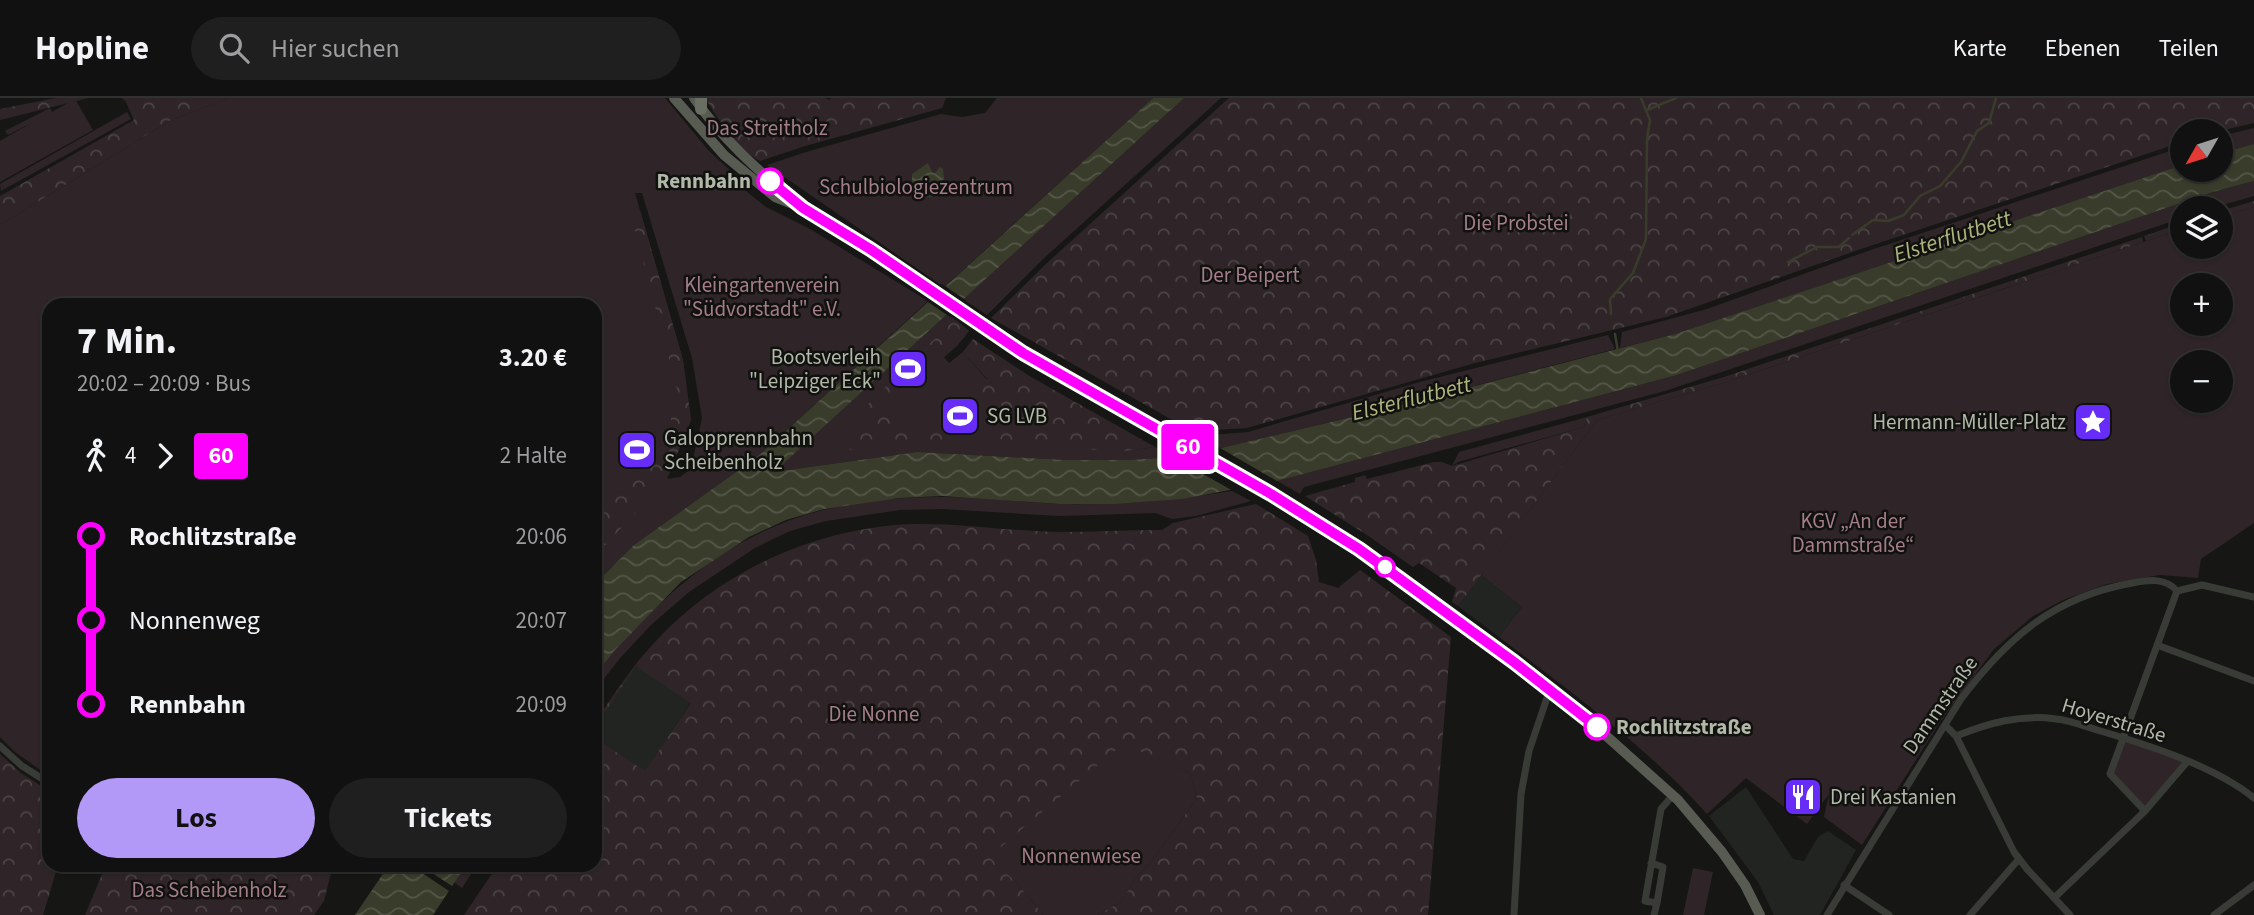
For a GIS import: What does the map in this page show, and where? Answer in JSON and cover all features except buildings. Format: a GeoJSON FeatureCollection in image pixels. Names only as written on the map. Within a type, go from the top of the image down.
{"type":"FeatureCollection","features":[{"type":"Feature","properties":{"kind":"main road"},"geometry":{"type":"LineString","coordinates":[[674,98],[728,160],[775,197],[803,208]]}},
{"type":"Feature","properties":{"kind":"main road"},"geometry":{"type":"LineString","coordinates":[[694,98],[752,166],[803,208],[916,279],[1050,369],[1271,494],[1359,549],[1550,690],[1639,763],[1673,795],[1722,852],[1745,885],[1760,915]]}},
{"type":"Feature","properties":{"kind":"street","name":"Dammstraße"},"geometry":{"type":"LineString","coordinates":[[1827,915],[1961,699],[1984,668],[2021,632],[2046,613],[2080,597],[2136,582],[2161,580],[2171,584],[2177,591]]}},
{"type":"Feature","properties":{"kind":"street"},"geometry":{"type":"LineString","coordinates":[[2145,811],[2110,774],[2121,737],[2177,591],[2202,585],[2253,596]]}},
{"type":"Feature","properties":{"kind":"street"},"geometry":{"type":"LineString","coordinates":[[2157,645],[2254,681]]}},
{"type":"Feature","properties":{"kind":"street"},"geometry":{"type":"LineString","coordinates":[[1514,915],[1521,794],[1529,751],[1550,690]]}},
{"type":"Feature","properties":{"kind":"street","name":"Hoyerstraße"},"geometry":{"type":"LineString","coordinates":[[1956,736],[1991,722],[2058,719],[2121,737],[2187,762],[2229,780],[2254,798]]}},
{"type":"Feature","properties":{"kind":"street"},"geometry":{"type":"LineString","coordinates":[[1946,726],[1956,736],[2019,859],[2070,915]]}},
{"type":"Feature","properties":{"kind":"street"},"geometry":{"type":"LineString","coordinates":[[0,746],[22,766],[42,779]]}},
{"type":"Feature","properties":{"kind":"street"},"geometry":{"type":"LineString","coordinates":[[2054,898],[2145,811],[2187,762]]}},
{"type":"Feature","properties":{"kind":"street"},"geometry":{"type":"LineString","coordinates":[[1657,903],[1645,901],[1661,809],[1673,795]]}},
{"type":"Feature","properties":{"kind":"street"},"geometry":{"type":"LineString","coordinates":[[1970,915],[2019,859]]}},
{"type":"Feature","properties":{"kind":"street"},"geometry":{"type":"LineString","coordinates":[[1651,863],[1664,867],[1654,915]]}},
{"type":"Feature","properties":{"kind":"street"},"geometry":{"type":"LineString","coordinates":[[2214,915],[2254,885]]}},
{"type":"Feature","properties":{"kind":"street"},"geometry":{"type":"LineString","coordinates":[[1844,886],[1889,915]]}},
{"type":"Feature","properties":{"kind":"shaded area"},"geometry":{"type":"Polygon","coordinates":[[[1481,575],[1522,607],[1499,637],[1458,606],[1481,575]]]}},
{"type":"Feature","properties":{"kind":"shaded area"},"geometry":{"type":"Polygon","coordinates":[[[636,665],[691,702],[645,772],[602,743],[602,716],[636,665]]]}},
{"type":"Feature","properties":{"kind":"shaded area"},"geometry":{"type":"Polygon","coordinates":[[[1746,787],[1793,859],[1804,861],[1818,837],[1828,831],[1856,850],[1820,915],[1774,915],[1758,882],[1709,816],[1746,787]]]}},
{"type":"Feature","properties":{"kind":"green space"},"geometry":{"type":"Polygon","coordinates":[[[56,98],[88,98],[0,120],[0,109],[56,98]]]}},
{"type":"Feature","properties":{"kind":"green space"},"geometry":{"type":"Polygon","coordinates":[[[121,98],[229,98],[171,120],[0,225],[0,196],[134,120],[125,100],[121,98]]]}},
{"type":"Feature","properties":{"kind":"green space","name":"Galopprennbahn Scheibenholz"},"geometry":{"type":"Polygon","coordinates":[[[229,98],[665,98],[709,151],[736,176],[736,183],[766,207],[810,229],[928,301],[757,457],[634,545],[602,577],[602,298],[42,298],[42,771],[15,752],[0,737],[0,225],[171,120],[229,98]],[[635,193],[683,360],[691,420],[667,479],[680,477],[691,469],[702,418],[692,358],[642,193],[635,193]]]}},
{"type":"Feature","properties":{"kind":"green space","name":"Das Streitholz"},"geometry":{"type":"Polygon","coordinates":[[[705,98],[946,98],[942,108],[760,161],[736,142],[705,98]]]}},
{"type":"Feature","properties":{"kind":"green space","name":"Schulbiologiezentrum"},"geometry":{"type":"Polygon","coordinates":[[[997,98],[1153,98],[944,287],[767,165],[941,114],[962,117],[985,113],[997,98]]]}},
{"type":"Feature","properties":{"kind":"green space"},"geometry":{"type":"Polygon","coordinates":[[[1184,98],[1221,98],[1042,260],[987,315],[963,299],[1184,98]]]}},
{"type":"Feature","properties":{"kind":"green space","name":"Die Probstei"},"geometry":{"type":"Polygon","coordinates":[[[1229,98],[2254,98],[2254,123],[2233,128],[2233,119],[2170,119],[2170,146],[1666,317],[1475,363],[1247,428],[1192,431],[991,318],[1046,264],[1229,98]]]}},
{"type":"Feature","properties":{"kind":"green space"},"geometry":{"type":"Polygon","coordinates":[[[75,99],[93,130],[0,182],[0,141],[35,121],[8,135],[5,131],[50,108],[52,112],[75,99]]]}},
{"type":"Feature","properties":{"kind":"green space"},"geometry":{"type":"Polygon","coordinates":[[[127,112],[131,119],[1,191],[0,184],[127,112]]]}},
{"type":"Feature","properties":{"kind":"green space"},"geometry":{"type":"Polygon","coordinates":[[[2254,128],[2254,144],[2233,150],[2233,133],[2254,128]]]}},
{"type":"Feature","properties":{"kind":"green space"},"geometry":{"type":"Polygon","coordinates":[[[2170,151],[2170,169],[1675,334],[1620,348],[1622,332],[1707,309],[1862,253],[2170,151]]]}},
{"type":"Feature","properties":{"kind":"green space"},"geometry":{"type":"Polygon","coordinates":[[[2254,181],[2254,196],[2233,202],[2233,196],[2201,196],[2254,181]]]}},
{"type":"Feature","properties":{"kind":"green space"},"geometry":{"type":"Polygon","coordinates":[[[2254,201],[2254,207],[2233,213],[2233,207],[2254,201]]]}},
{"type":"Feature","properties":{"kind":"green space"},"geometry":{"type":"Polygon","coordinates":[[[2170,207],[2170,222],[1665,391],[1304,487],[1300,494],[1277,481],[1677,375],[2170,207]]]}},
{"type":"Feature","properties":{"kind":"green space","name":"KGV „An der Dammstraße“"},"geometry":{"type":"Polygon","coordinates":[[[2254,207],[2254,523],[2201,559],[2198,578],[2160,575],[2107,584],[2063,600],[2033,616],[1994,649],[1940,722],[1862,845],[1824,817],[1829,794],[1807,824],[1746,778],[1707,814],[1659,765],[1580,699],[1499,637],[1522,607],[1481,575],[1597,420],[1726,382],[2170,233],[2170,259],[2233,259],[2233,213],[2254,207]]]}},
{"type":"Feature","properties":{"kind":"green space"},"geometry":{"type":"Polygon","coordinates":[[[640,210],[683,360],[691,420],[666,480],[602,549],[602,514],[666,438],[671,422],[671,400],[679,397],[635,231],[640,210]]]}},
{"type":"Feature","properties":{"kind":"green space"},"geometry":{"type":"Polygon","coordinates":[[[2170,227],[2170,233],[2146,241],[2144,236],[2170,227]]]}},
{"type":"Feature","properties":{"kind":"green space"},"geometry":{"type":"Polygon","coordinates":[[[2142,237],[2143,242],[1726,382],[1597,420],[1458,606],[1452,602],[1456,588],[1419,563],[1413,567],[1305,496],[1355,482],[1355,478],[1365,475],[1367,479],[1434,462],[1452,466],[1584,427],[1587,417],[1724,377],[2142,237]]]}},
{"type":"Feature","properties":{"kind":"green space"},"geometry":{"type":"Polygon","coordinates":[[[947,314],[955,319],[932,343],[949,363],[963,352],[1029,429],[1127,451],[1155,447],[1172,457],[1066,460],[917,452],[773,472],[947,314]]]}},
{"type":"Feature","properties":{"kind":"green space"},"geometry":{"type":"Polygon","coordinates":[[[955,319],[969,331],[957,346],[891,403],[915,432],[933,431],[947,420],[950,441],[850,450],[843,440],[857,422],[862,410],[955,319]]]}},
{"type":"Feature","properties":{"kind":"green space"},"geometry":{"type":"Polygon","coordinates":[[[1608,335],[1615,349],[1386,409],[1217,449],[1198,436],[1248,432],[1420,382],[1608,335]]]}},
{"type":"Feature","properties":{"kind":"green space"},"geometry":{"type":"Polygon","coordinates":[[[973,339],[1031,377],[1155,447],[1127,451],[1006,446],[999,437],[1016,422],[997,400],[988,407],[973,391],[987,379],[963,352],[973,339]]]}},
{"type":"Feature","properties":{"kind":"green space"},"geometry":{"type":"Polygon","coordinates":[[[1587,417],[1584,427],[1458,462],[1452,466],[1459,452],[1587,417]]]}},
{"type":"Feature","properties":{"kind":"green space"},"geometry":{"type":"Polygon","coordinates":[[[1232,491],[1251,501],[1196,516],[1172,519],[1155,513],[1060,516],[942,509],[900,510],[826,521],[790,531],[755,548],[689,592],[651,625],[602,681],[604,661],[681,585],[713,560],[747,540],[781,524],[817,512],[855,503],[896,499],[955,497],[1105,504],[1232,491]]]}},
{"type":"Feature","properties":{"kind":"green space","name":"Die Nonne"},"geometry":{"type":"Polygon","coordinates":[[[1256,504],[1308,536],[1316,560],[1319,582],[1338,588],[1360,570],[1451,637],[1428,915],[1097,915],[1121,902],[1135,879],[1153,860],[1197,798],[1190,773],[1123,744],[989,857],[1018,884],[1043,915],[464,915],[493,872],[602,872],[602,743],[645,771],[691,703],[636,666],[602,717],[602,712],[631,671],[655,642],[681,616],[740,574],[806,544],[877,527],[931,524],[1056,532],[1162,530],[1173,523],[1256,504]]]}},
{"type":"Feature","properties":{"kind":"green space"},"geometry":{"type":"Polygon","coordinates":[[[2121,737],[2187,762],[2145,811],[2110,774],[2121,737]]]}},
{"type":"Feature","properties":{"kind":"green space","name":"Nonnenwiese"},"geometry":{"type":"Polygon","coordinates":[[[1123,743],[1190,773],[1197,798],[1153,860],[1135,879],[1121,902],[1097,915],[1043,915],[1018,884],[988,857],[1123,743]]]}},
{"type":"Feature","properties":{"kind":"green space"},"geometry":{"type":"Polygon","coordinates":[[[0,754],[21,773],[42,786],[42,872],[56,872],[43,915],[0,915],[0,754]]]}},
{"type":"Feature","properties":{"kind":"green space"},"geometry":{"type":"Polygon","coordinates":[[[1693,868],[1713,872],[1704,915],[1683,915],[1693,868]]]}},
{"type":"Feature","properties":{"kind":"green space","name":"Das Scheibenholz"},"geometry":{"type":"Polygon","coordinates":[[[103,872],[331,872],[324,901],[314,915],[85,915],[103,872]]]}},
{"type":"Feature","properties":{"kind":"green space"},"geometry":{"type":"Polygon","coordinates":[[[461,872],[472,872],[462,888],[454,882],[461,872]]]}},
{"type":"Feature","properties":{"kind":"water"},"geometry":{"type":"Polygon","coordinates":[[[1153,98],[1184,98],[774,472],[917,452],[1066,460],[1130,460],[1172,457],[1217,449],[1386,409],[1675,334],[2170,169],[2170,182],[2233,182],[2233,150],[2254,144],[2254,181],[2201,196],[2170,196],[2170,207],[1677,375],[1277,481],[1182,499],[1114,504],[1060,504],[942,496],[899,498],[824,509],[786,520],[749,537],[681,582],[602,666],[602,577],[634,545],[757,457],[1153,98]]]}},
{"type":"Feature","properties":{"kind":"water"},"geometry":{"type":"Polygon","coordinates":[[[928,163],[932,172],[935,173],[940,167],[943,169],[944,179],[934,186],[941,190],[937,196],[920,198],[912,182],[912,174],[928,163]]]}},
{"type":"Feature","properties":{"kind":"water"},"geometry":{"type":"Polygon","coordinates":[[[384,872],[461,872],[433,915],[355,915],[384,872]]]}},
{"type":"Feature","properties":{"kind":"pier"},"geometry":{"type":"Polygon","coordinates":[[[942,284],[967,301],[950,317],[925,300],[942,284]]]}},
{"type":"Feature","properties":{"kind":"pier"},"geometry":{"type":"Polygon","coordinates":[[[1215,445],[1282,484],[1237,493],[1167,454],[1215,445]]]}},
{"type":"Feature","properties":{"kind":"pier"},"geometry":{"type":"Polygon","coordinates":[[[420,872],[431,872],[455,888],[452,893],[420,872]]]}},
{"type":"Feature","properties":{"kind":"waterway"},"geometry":{"type":"LineString","coordinates":[[1611,314],[1610,299],[1633,273],[1646,239],[1647,139],[1650,120],[1641,98]]}},
{"type":"Feature","properties":{"kind":"waterway"},"geometry":{"type":"LineString","coordinates":[[1647,110],[1676,98]]}},
{"type":"Feature","properties":{"kind":"waterway"},"geometry":{"type":"LineString","coordinates":[[1852,235],[1873,220],[1888,221],[1904,215],[1920,196],[1940,186],[1961,162],[1977,131],[1989,123],[1996,98]]}},
{"type":"Feature","properties":{"kind":"waterway"},"geometry":{"type":"LineString","coordinates":[[1788,262],[1817,247],[1839,247],[1849,238]]}},
{"type":"Feature","properties":{"kind":"waterway"},"geometry":{"type":"LineString","coordinates":[[1615,334],[1618,352]]}},
{"type":"Feature","properties":{"kind":"bus line","name":"60"},"geometry":{"type":"LineString","coordinates":[[770,181],[803,208],[916,279],[1023,353],[1271,494],[1359,549],[1514,662],[1597,727]]}},
{"type":"Feature","properties":{"kind":"place","name":"Rennbahn"},"geometry":{"type":"Point","coordinates":[770,181]}},
{"type":"Feature","properties":{"kind":"place","name":"Bootsverleih \"Leipziger Eck\""},"geometry":{"type":"Point","coordinates":[908,369]}},
{"type":"Feature","properties":{"kind":"place","name":"SG LVB"},"geometry":{"type":"Point","coordinates":[960,416]}},
{"type":"Feature","properties":{"kind":"place","name":"Hermann-Müller-Platz"},"geometry":{"type":"Point","coordinates":[2093,422]}},
{"type":"Feature","properties":{"kind":"place","name":"Galopprennbahn Scheibenholz"},"geometry":{"type":"Point","coordinates":[637,450]}},
{"type":"Feature","properties":{"kind":"place","name":"Rochlitzstraße"},"geometry":{"type":"Point","coordinates":[1597,727]}},
{"type":"Feature","properties":{"kind":"place","name":"Drei Kastanien"},"geometry":{"type":"Point","coordinates":[1803,797]}},
{"type":"Feature","properties":{"kind":"water label","name":"Elsterflutbett"},"geometry":{"type":"Point","coordinates":[1952,236]}},
{"type":"Feature","properties":{"kind":"water label","name":"Elsterflutbett"},"geometry":{"type":"Point","coordinates":[1411,398]}},
{"type":"Feature","properties":{"kind":"park label","name":"Der Beipert"},"geometry":{"type":"Point","coordinates":[1250,275]}},
{"type":"Feature","properties":{"kind":"park label","name":"Kleingartenverein \"Südvorstadt\" e.V."},"geometry":{"type":"Point","coordinates":[762,297]}}]}
